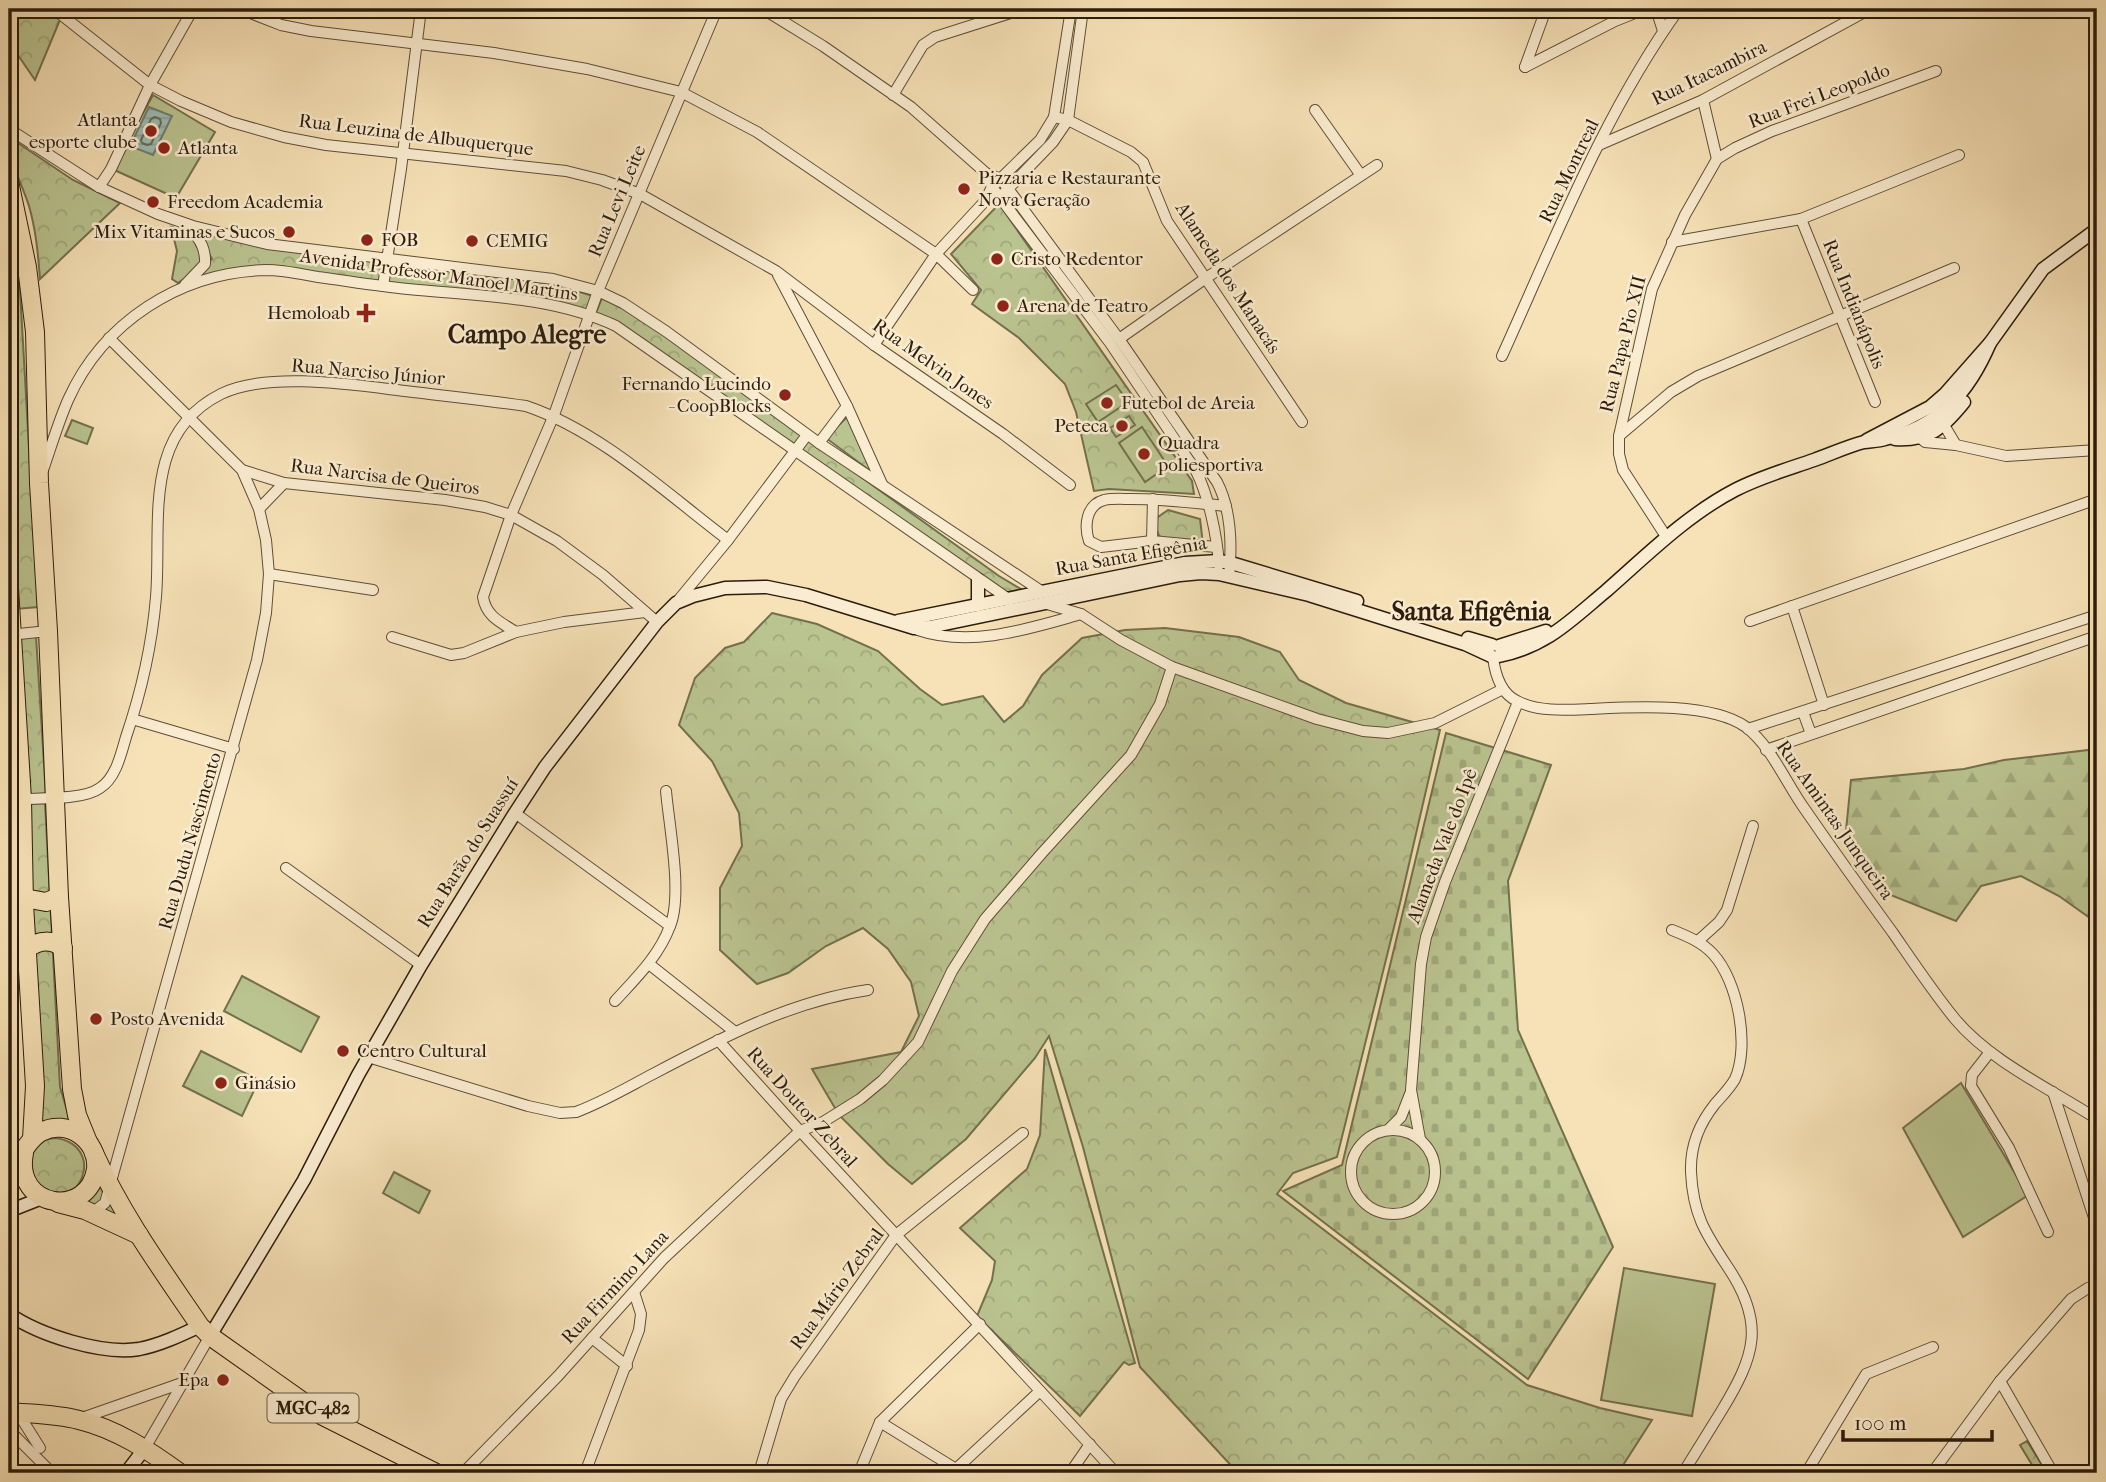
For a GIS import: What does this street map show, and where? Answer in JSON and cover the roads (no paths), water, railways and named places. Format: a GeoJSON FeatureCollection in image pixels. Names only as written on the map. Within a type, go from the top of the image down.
{"type":"FeatureCollection","features":[{"type":"Feature","properties":{"kind":"highway","name":"MGC-482"},"geometry":{"type":"LineString","coordinates":[[9,181],[31,288],[35,332],[39,483],[60,897],[72,1089],[77,1115],[110,1187],[139,1236],[207,1330],[324,1416],[436,1473]]}},
{"type":"Feature","properties":{"kind":"highway"},"geometry":{"type":"LineString","coordinates":[[9,588],[22,799],[17,896],[28,948],[35,1086],[23,1174],[33,1192],[48,1200],[92,1213],[139,1236]]}},
{"type":"Feature","properties":{"kind":"highway"},"geometry":{"type":"LineString","coordinates":[[17,896],[46,902],[60,897]]}},
{"type":"Feature","properties":{"kind":"highway"},"geometry":{"type":"LineString","coordinates":[[28,948],[47,942],[63,948]]}},
{"type":"Feature","properties":{"kind":"highway"},"geometry":{"type":"LineString","coordinates":[[9,1174],[40,1132],[61,1127],[81,1135],[91,1147]]}},
{"type":"Feature","properties":{"kind":"highway","name":"MGC-482"},"geometry":{"type":"LineString","coordinates":[[48,1200],[69,1201],[82,1194],[92,1182],[96,1168],[91,1147]]}},
{"type":"Feature","properties":{"kind":"highway"},"geometry":{"type":"LineString","coordinates":[[13,1412],[78,1420],[145,1448],[180,1473]]}},
{"type":"Feature","properties":{"kind":"main road"},"geometry":{"type":"LineString","coordinates":[[1864,442],[1877,433],[1915,428],[1937,416],[1945,394],[1990,343],[2043,269],[2097,229]]}},
{"type":"Feature","properties":{"kind":"main road"},"geometry":{"type":"LineString","coordinates":[[1495,654],[1577,615],[1667,538],[1711,505],[1738,489],[1864,442],[1887,439],[1937,416],[1958,398],[1978,372],[1990,343]]}},
{"type":"Feature","properties":{"kind":"main road","name":"Rua Santa Efigênia"},"geometry":{"type":"LineString","coordinates":[[676,603],[725,588],[767,587],[806,595],[914,628],[960,622],[1022,608],[1044,597],[1185,563],[1225,562],[1307,584],[1495,654]]}},
{"type":"Feature","properties":{"kind":"main road","name":"Rua Santa Efigênia"},"geometry":{"type":"LineString","coordinates":[[894,622],[1008,600],[1044,597],[1180,575],[1224,576],[1309,594],[1495,654]]}},
{"type":"Feature","properties":{"kind":"main road"},"geometry":{"type":"LineString","coordinates":[[978,580],[978,605]]}},
{"type":"Feature","properties":{"kind":"main road","name":"Rua Barão do Suassuí"},"geometry":{"type":"LineString","coordinates":[[207,1330],[304,1180],[368,1057],[515,813],[545,767],[657,622],[676,603]]}},
{"type":"Feature","properties":{"kind":"main road"},"geometry":{"type":"LineString","coordinates":[[9,1211],[48,1200]]}},
{"type":"Feature","properties":{"kind":"main road"},"geometry":{"type":"LineString","coordinates":[[9,1314],[54,1338],[114,1350],[139,1349],[207,1330]]}},
{"type":"Feature","properties":{"kind":"main road"},"geometry":{"type":"LineString","coordinates":[[126,1473],[145,1448]]}},
{"type":"Feature","properties":{"kind":"street","name":"Rua Leuzina de Albuquerque"},"geometry":{"type":"LineString","coordinates":[[54,9],[150,85],[181,102],[231,122],[326,145],[566,171],[640,194]]}},
{"type":"Feature","properties":{"kind":"street"},"geometry":{"type":"LineString","coordinates":[[99,187],[111,169],[150,85],[192,9]]}},
{"type":"Feature","properties":{"kind":"street"},"geometry":{"type":"LineString","coordinates":[[240,9],[281,25],[311,32],[494,53],[587,69],[681,92],[757,132],[936,254],[973,290]]}},
{"type":"Feature","properties":{"kind":"street"},"geometry":{"type":"LineString","coordinates":[[383,286],[421,9]]}},
{"type":"Feature","properties":{"kind":"street","name":"Rua Levi Leite"},"geometry":{"type":"LineString","coordinates":[[516,632],[489,614],[483,597],[511,514],[554,415],[598,291],[717,9]]}},
{"type":"Feature","properties":{"kind":"street"},"geometry":{"type":"LineString","coordinates":[[763,9],[823,46],[911,107],[987,174],[1001,179],[1119,339],[1212,474],[1226,506],[1224,576]]}},
{"type":"Feature","properties":{"kind":"street"},"geometry":{"type":"LineString","coordinates":[[893,95],[923,45],[935,37],[1023,9]]}},
{"type":"Feature","properties":{"kind":"street"},"geometry":{"type":"LineString","coordinates":[[874,345],[936,254],[985,201],[992,187],[1040,140],[1054,117],[1071,9]]}},
{"type":"Feature","properties":{"kind":"street"},"geometry":{"type":"LineString","coordinates":[[985,201],[1000,197],[1009,189],[1053,142],[1068,120],[1083,9]]}},
{"type":"Feature","properties":{"kind":"street"},"geometry":{"type":"LineString","coordinates":[[1546,9],[1525,67],[1615,21],[1645,9]]}},
{"type":"Feature","properties":{"kind":"street"},"geometry":{"type":"LineString","coordinates":[[1656,9],[1663,31]]}},
{"type":"Feature","properties":{"kind":"street","name":"Rua Montreal"},"geometry":{"type":"LineString","coordinates":[[1502,356],[1598,146],[1663,31],[1679,9]]}},
{"type":"Feature","properties":{"kind":"street","name":"Rua Itacambira"},"geometry":{"type":"LineString","coordinates":[[1598,146],[1703,100],[1870,9]]}},
{"type":"Feature","properties":{"kind":"street","name":"Rua Frei Leopoldo"},"geometry":{"type":"LineString","coordinates":[[1717,159],[1772,131],[1936,72]]}},
{"type":"Feature","properties":{"kind":"street"},"geometry":{"type":"LineString","coordinates":[[1703,100],[1717,159]]}},
{"type":"Feature","properties":{"kind":"street"},"geometry":{"type":"LineString","coordinates":[[1315,110],[1360,174]]}},
{"type":"Feature","properties":{"kind":"street","name":"Alameda dos Manacás"},"geometry":{"type":"LineString","coordinates":[[1054,117],[1068,120],[1131,152],[1143,162],[1167,221],[1302,422]]}},
{"type":"Feature","properties":{"kind":"street","name":"Avenida Professor Manoel Martins"},"geometry":{"type":"LineString","coordinates":[[9,129],[99,187],[129,202],[185,223],[267,244],[553,279],[598,291],[623,303],[667,332],[807,435],[1044,597],[1081,614],[1121,640],[1172,667],[1317,719],[1363,732],[1378,733],[1435,723],[1503,688]]}},
{"type":"Feature","properties":{"kind":"street"},"geometry":{"type":"LineString","coordinates":[[1672,242],[1801,219],[1959,155]]}},
{"type":"Feature","properties":{"kind":"street","name":"Rua Papa Pio XII"},"geometry":{"type":"LineString","coordinates":[[1667,538],[1623,470],[1619,454],[1619,436],[1652,289],[1672,242],[1717,159]]}},
{"type":"Feature","properties":{"kind":"street"},"geometry":{"type":"LineString","coordinates":[[1119,339],[1377,165]]}},
{"type":"Feature","properties":{"kind":"street"},"geometry":{"type":"LineString","coordinates":[[987,174],[992,187],[1118,354],[1196,471],[1203,485],[1216,547],[1225,562]]}},
{"type":"Feature","properties":{"kind":"street","name":"Rua Melvin Jones"},"geometry":{"type":"LineString","coordinates":[[640,194],[776,271],[874,345],[1003,433],[1070,485]]}},
{"type":"Feature","properties":{"kind":"street","name":"Rua Indianápolis"},"geometry":{"type":"LineString","coordinates":[[1801,219],[1874,402]]}},
{"type":"Feature","properties":{"kind":"street"},"geometry":{"type":"LineString","coordinates":[[184,286],[205,264],[206,255],[199,239],[185,223]]}},
{"type":"Feature","properties":{"kind":"street"},"geometry":{"type":"LineString","coordinates":[[1619,436],[1671,392],[1698,376],[1954,268]]}},
{"type":"Feature","properties":{"kind":"street","name":"Avenida Professor Manoel Martins"},"geometry":{"type":"LineString","coordinates":[[39,483],[68,399],[84,370],[109,338],[134,315],[159,298],[184,286],[265,270],[383,286],[538,302],[590,313],[644,343],[978,580],[1022,608]]}},
{"type":"Feature","properties":{"kind":"street"},"geometry":{"type":"LineString","coordinates":[[776,271],[847,406],[883,485]]}},
{"type":"Feature","properties":{"kind":"street"},"geometry":{"type":"LineString","coordinates":[[109,338],[242,470]]}},
{"type":"Feature","properties":{"kind":"street","name":"Rua Narciso Júnior"},"geometry":{"type":"LineString","coordinates":[[22,799],[85,794],[101,788],[116,769],[132,719],[149,649],[156,598],[161,471],[168,449],[188,416],[222,393],[268,382],[339,384],[526,406],[554,415],[611,451],[728,540]]}},
{"type":"Feature","properties":{"kind":"street"},"geometry":{"type":"LineString","coordinates":[[820,443],[847,406]]}},
{"type":"Feature","properties":{"kind":"street"},"geometry":{"type":"LineString","coordinates":[[1937,416],[1956,445]]}},
{"type":"Feature","properties":{"kind":"street"},"geometry":{"type":"LineString","coordinates":[[1915,428],[1932,444],[1956,445],[2006,456],[2097,450]]}},
{"type":"Feature","properties":{"kind":"street","name":"Rua Barão do Suassuí"},"geometry":{"type":"LineString","coordinates":[[676,603],[728,540],[807,435]]}},
{"type":"Feature","properties":{"kind":"street","name":"Rua Narcisa de Queiros"},"geometry":{"type":"LineString","coordinates":[[242,470],[284,483],[445,500],[511,514],[557,541],[603,575],[657,622]]}},
{"type":"Feature","properties":{"kind":"street","name":"Rua Dudu Nascimento"},"geometry":{"type":"LineString","coordinates":[[92,1213],[105,1203],[110,1187],[257,660],[266,613],[269,574],[259,509],[242,470]]}},
{"type":"Feature","properties":{"kind":"street"},"geometry":{"type":"LineString","coordinates":[[259,509],[284,483]]}},
{"type":"Feature","properties":{"kind":"street"},"geometry":{"type":"LineString","coordinates":[[1216,547],[1152,541],[1101,547],[1089,541],[1085,529],[1088,515],[1095,504],[1106,499],[1153,499],[1226,506]]}},
{"type":"Feature","properties":{"kind":"street"},"geometry":{"type":"LineString","coordinates":[[1152,541],[1153,499]]}},
{"type":"Feature","properties":{"kind":"street"},"geometry":{"type":"LineString","coordinates":[[1750,621],[2097,499]]}},
{"type":"Feature","properties":{"kind":"street"},"geometry":{"type":"LineString","coordinates":[[269,574],[373,590]]}},
{"type":"Feature","properties":{"kind":"street"},"geometry":{"type":"LineString","coordinates":[[1792,606],[1824,705]]}},
{"type":"Feature","properties":{"kind":"street"},"geometry":{"type":"LineString","coordinates":[[392,637],[451,655],[464,653],[516,632],[564,622],[645,612]]}},
{"type":"Feature","properties":{"kind":"street"},"geometry":{"type":"LineString","coordinates":[[914,628],[936,636],[967,638],[1018,631],[1081,614]]}},
{"type":"Feature","properties":{"kind":"street"},"geometry":{"type":"LineString","coordinates":[[1748,729],[2097,615]]}},
{"type":"Feature","properties":{"kind":"street"},"geometry":{"type":"LineString","coordinates":[[10,635],[48,631]]}},
{"type":"Feature","properties":{"kind":"street"},"geometry":{"type":"LineString","coordinates":[[2049,632],[2055,650]]}},
{"type":"Feature","properties":{"kind":"street"},"geometry":{"type":"LineString","coordinates":[[1766,750],[2097,636]]}},
{"type":"Feature","properties":{"kind":"street"},"geometry":{"type":"LineString","coordinates":[[1495,654],[1496,676],[1503,688],[1518,702]]}},
{"type":"Feature","properties":{"kind":"street","name":"Rua Firmino Lana"},"geometry":{"type":"LineString","coordinates":[[463,1473],[664,1258],[800,1131],[823,1122],[860,1099],[883,1080],[918,1042],[952,971],[985,919],[1132,755],[1160,704],[1172,667]]}},
{"type":"Feature","properties":{"kind":"street","name":"Rua Amintas Junqueira"},"geometry":{"type":"LineString","coordinates":[[1518,702],[1568,710],[1647,707],[1709,713],[1733,720],[1748,729],[1766,750],[1802,806],[1933,990],[1967,1032],[1990,1052],[2097,1119]]}},
{"type":"Feature","properties":{"kind":"street","name":"Alameda Vale do Ipê"},"geometry":{"type":"LineString","coordinates":[[1420,1139],[1411,1090],[1421,964],[1426,937],[1445,882],[1518,702]]}},
{"type":"Feature","properties":{"kind":"street"},"geometry":{"type":"LineString","coordinates":[[1803,712],[1811,734]]}},
{"type":"Feature","properties":{"kind":"street"},"geometry":{"type":"LineString","coordinates":[[132,719],[234,749]]}},
{"type":"Feature","properties":{"kind":"street"},"geometry":{"type":"LineString","coordinates":[[615,1000],[649,964],[670,926],[674,910],[666,791]]}},
{"type":"Feature","properties":{"kind":"street"},"geometry":{"type":"LineString","coordinates":[[515,813],[670,926]]}},
{"type":"Feature","properties":{"kind":"street"},"geometry":{"type":"LineString","coordinates":[[1698,941],[1720,922],[1727,910],[1754,825]]}},
{"type":"Feature","properties":{"kind":"street"},"geometry":{"type":"LineString","coordinates":[[286,868],[421,965]]}},
{"type":"Feature","properties":{"kind":"street"},"geometry":{"type":"LineString","coordinates":[[1672,930],[1698,941],[1713,954],[1732,989],[1743,1046],[1740,1065],[1733,1083],[1708,1113],[1698,1130],[1691,1171],[1694,1196],[1703,1229],[1746,1299],[1752,1343],[1748,1362],[1737,1385],[1683,1473]]}},
{"type":"Feature","properties":{"kind":"street"},"geometry":{"type":"LineString","coordinates":[[649,964],[735,1032]]}},
{"type":"Feature","properties":{"kind":"street"},"geometry":{"type":"LineString","coordinates":[[368,1057],[560,1114],[576,1112],[735,1032],[811,1002],[868,990]]}},
{"type":"Feature","properties":{"kind":"street","name":"Rua Doutor Zebral"},"geometry":{"type":"LineString","coordinates":[[718,1040],[1116,1473]]}},
{"type":"Feature","properties":{"kind":"street"},"geometry":{"type":"LineString","coordinates":[[1990,1052],[1972,1075],[1971,1086],[2008,1148],[2048,1232]]}},
{"type":"Feature","properties":{"kind":"street","name":"Alameda Vale do Ipê"},"geometry":{"type":"LineString","coordinates":[[1389,1129],[1401,1117],[1411,1090]]}},
{"type":"Feature","properties":{"kind":"street"},"geometry":{"type":"LineString","coordinates":[[2053,1092],[2097,1227]]}},
{"type":"Feature","properties":{"kind":"street"},"geometry":{"type":"LineString","coordinates":[[1389,1129],[1405,1131],[1420,1139],[1430,1152],[1435,1168],[1433,1185],[1425,1199],[1412,1210],[1396,1214],[1380,1212],[1365,1204],[1355,1191],[1350,1175],[1352,1159],[1360,1144],[1373,1134],[1389,1129]]}},
{"type":"Feature","properties":{"kind":"street","name":"Rua Mário Zebral"},"geometry":{"type":"LineString","coordinates":[[759,1473],[781,1399],[897,1235],[1023,1133]]}},
{"type":"Feature","properties":{"kind":"street"},"geometry":{"type":"LineString","coordinates":[[1932,1473],[2000,1381],[2071,1299],[2097,1286]]}},
{"type":"Feature","properties":{"kind":"street"},"geometry":{"type":"LineString","coordinates":[[585,1473],[639,1330],[641,1314],[634,1292]]}},
{"type":"Feature","properties":{"kind":"street"},"geometry":{"type":"LineString","coordinates":[[859,1473],[880,1422],[980,1324]]}},
{"type":"Feature","properties":{"kind":"street","name":"Rua Barão do Suassuí"},"geometry":{"type":"LineString","coordinates":[[145,1448],[182,1383],[207,1330]]}},
{"type":"Feature","properties":{"kind":"street"},"geometry":{"type":"LineString","coordinates":[[592,1338],[627,1366]]}},
{"type":"Feature","properties":{"kind":"street"},"geometry":{"type":"LineString","coordinates":[[1806,1473],[1866,1374],[1933,1347]]}},
{"type":"Feature","properties":{"kind":"street"},"geometry":{"type":"LineString","coordinates":[[2000,1381],[2053,1473]]}},
{"type":"Feature","properties":{"kind":"street"},"geometry":{"type":"LineString","coordinates":[[78,1420],[182,1383]]}},
{"type":"Feature","properties":{"kind":"street"},"geometry":{"type":"LineString","coordinates":[[880,1422],[956,1471],[1040,1391]]}},
{"type":"Feature","properties":{"kind":"street"},"geometry":{"type":"LineString","coordinates":[[13,1412],[40,1448]]}},
{"type":"Feature","properties":{"kind":"street"},"geometry":{"type":"LineString","coordinates":[[9,1430],[52,1473]]}},
{"type":"Feature","properties":{"kind":"street"},"geometry":{"type":"LineString","coordinates":[[1070,1473],[1090,1444]]}},
{"type":"Feature","properties":{"kind":"water","name":"Atlanta esporte clube"},"geometry":{"type":"Polygon","coordinates":[[[149,107],[172,116],[153,155],[130,146],[149,107]]]}},
{"type":"Feature","properties":{"kind":"place","name":"Atlanta esporte clube"},"geometry":{"type":"Point","coordinates":[151,131]}},
{"type":"Feature","properties":{"kind":"place","name":"Atlanta"},"geometry":{"type":"Point","coordinates":[164,148]}},
{"type":"Feature","properties":{"kind":"place","name":"Pizzaria e Restaurante Nova Geração"},"geometry":{"type":"Point","coordinates":[964,189]}},
{"type":"Feature","properties":{"kind":"place","name":"Freedom Academia"},"geometry":{"type":"Point","coordinates":[153,202]}},
{"type":"Feature","properties":{"kind":"place","name":"Mix Vitaminas e Sucos"},"geometry":{"type":"Point","coordinates":[289,232]}},
{"type":"Feature","properties":{"kind":"place","name":"FOB"},"geometry":{"type":"Point","coordinates":[367,240]}},
{"type":"Feature","properties":{"kind":"place","name":"CEMIG"},"geometry":{"type":"Point","coordinates":[472,241]}},
{"type":"Feature","properties":{"kind":"place","name":"Cristo Redentor"},"geometry":{"type":"Point","coordinates":[997,259]}},
{"type":"Feature","properties":{"kind":"place","name":"Arena de Teatro"},"geometry":{"type":"Point","coordinates":[1003,306]}},
{"type":"Feature","properties":{"kind":"place","name":"Hemoloab"},"geometry":{"type":"Point","coordinates":[366,313]}},
{"type":"Feature","properties":{"kind":"place","name":"Fernando Lucindo - CoopBlocks"},"geometry":{"type":"Point","coordinates":[785,395]}},
{"type":"Feature","properties":{"kind":"place","name":"Futebol de Areia"},"geometry":{"type":"Point","coordinates":[1107,403]}},
{"type":"Feature","properties":{"kind":"place","name":"Peteca"},"geometry":{"type":"Point","coordinates":[1122,426]}},
{"type":"Feature","properties":{"kind":"place","name":"Quadra poliesportiva"},"geometry":{"type":"Point","coordinates":[1144,454]}},
{"type":"Feature","properties":{"kind":"place","name":"Posto Avenida"},"geometry":{"type":"Point","coordinates":[96,1019]}},
{"type":"Feature","properties":{"kind":"place","name":"Centro Cultural"},"geometry":{"type":"Point","coordinates":[343,1051]}},
{"type":"Feature","properties":{"kind":"place","name":"Ginásio"},"geometry":{"type":"Point","coordinates":[221,1083]}},
{"type":"Feature","properties":{"kind":"place","name":"Epa"},"geometry":{"type":"Point","coordinates":[223,1380]}},
{"type":"Feature","properties":{"kind":"district","name":"Campo Alegre"},"geometry":{"type":"Point","coordinates":[527,334]}},
{"type":"Feature","properties":{"kind":"district","name":"Santa Efigênia"},"geometry":{"type":"Point","coordinates":[1471,611]}}]}
